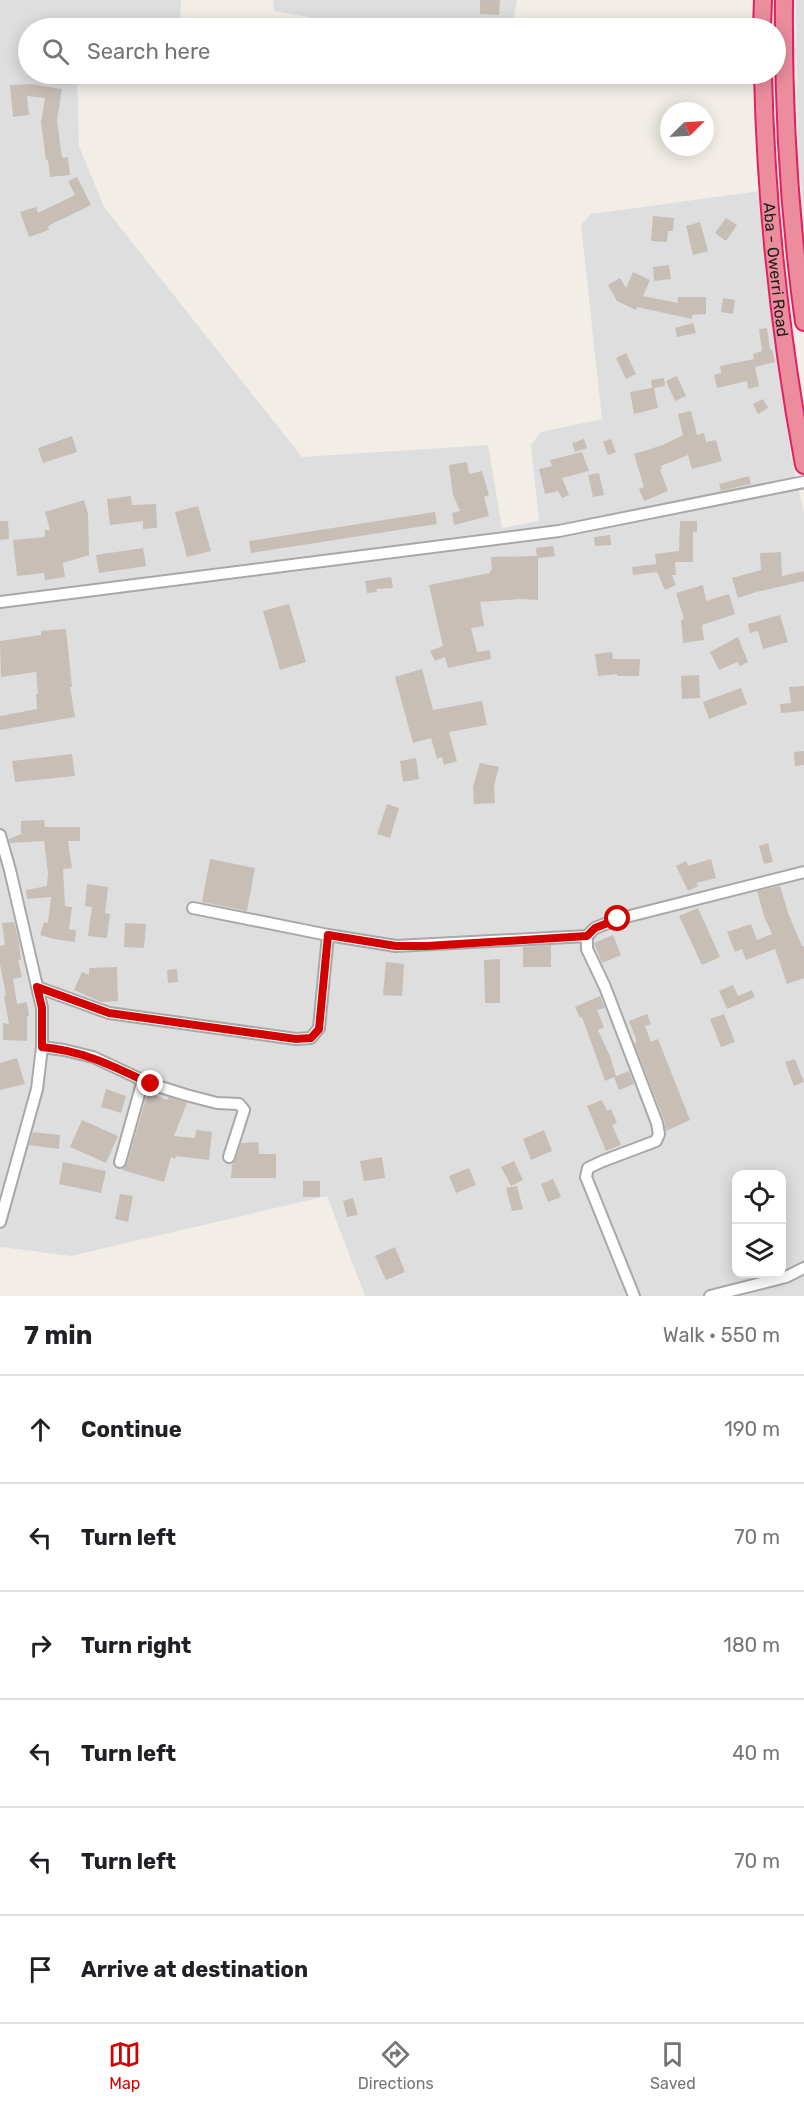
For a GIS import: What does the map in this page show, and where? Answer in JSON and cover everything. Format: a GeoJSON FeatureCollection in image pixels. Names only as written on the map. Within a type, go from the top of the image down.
{"type":"FeatureCollection","features":[{"type":"Feature","properties":{"kind":"highway"},"geometry":{"type":"LineString","coordinates":[[762,18],[763,0]]}},
{"type":"Feature","properties":{"kind":"highway","name":"Aba - Owerri Road"},"geometry":{"type":"LineString","coordinates":[[784,0],[784,18]]}},
{"type":"Feature","properties":{"kind":"highway","name":"Aba - Owerri Road"},"geometry":{"type":"LineString","coordinates":[[764,84],[767,176],[774,258],[792,399],[804,465]]}},
{"type":"Feature","properties":{"kind":"highway","name":"Aba - Owerri Road"},"geometry":{"type":"LineString","coordinates":[[785,84],[786,150],[804,321]]}},
{"type":"Feature","properties":{"kind":"street"},"geometry":{"type":"LineString","coordinates":[[0,602],[560,531],[804,482]]}},
{"type":"Feature","properties":{"kind":"street"},"geometry":{"type":"LineString","coordinates":[[0,835],[42,1008],[42,1047],[37,1089],[0,1222]]}},
{"type":"Feature","properties":{"kind":"street"},"geometry":{"type":"LineString","coordinates":[[193,908],[328,935],[396,946],[427,946],[587,936],[595,928],[618,919],[804,872]]}},
{"type":"Feature","properties":{"kind":"street"},"geometry":{"type":"LineString","coordinates":[[37,987],[109,1013],[296,1039],[311,1038],[319,1029],[328,935]]}},
{"type":"Feature","properties":{"kind":"street"},"geometry":{"type":"LineString","coordinates":[[587,936],[587,950],[605,987],[659,1134],[656,1141],[588,1168],[586,1178],[634,1296]]}},
{"type":"Feature","properties":{"kind":"street"},"geometry":{"type":"LineString","coordinates":[[42,1047],[93,1057],[143,1080],[217,1103],[239,1104],[244,1110],[229,1157]]}},
{"type":"Feature","properties":{"kind":"street"},"geometry":{"type":"LineString","coordinates":[[120,1162],[143,1080]]}},
{"type":"Feature","properties":{"kind":"street"},"geometry":{"type":"LineString","coordinates":[[710,1296],[786,1277],[804,1268]]}},
{"type":"Feature","properties":{"kind":"shaded area"},"geometry":{"type":"Polygon","coordinates":[[[0,0],[181,0],[180,18],[18,18],[18,84],[77,84],[79,146],[104,207],[302,457],[488,445],[502,528],[539,521],[531,445],[541,432],[602,419],[581,225],[591,214],[760,191],[790,452],[804,513],[804,1296],[365,1296],[327,1196],[71,1256],[1,1247],[0,1249],[0,0]]]}},
{"type":"Feature","properties":{"kind":"shaded area"},"geometry":{"type":"Polygon","coordinates":[[[273,0],[517,0],[514,18],[314,18],[274,11],[273,0]]]}},
{"type":"Feature","properties":{"kind":"shaded area"},"geometry":{"type":"Polygon","coordinates":[[[796,0],[804,0],[804,208],[798,159],[796,0]]]}},
{"type":"Feature","properties":{"kind":"building"},"geometry":{"type":"Polygon","coordinates":[[[480,0],[500,0],[499,15],[480,14],[480,0]]]}},
{"type":"Feature","properties":{"kind":"building"},"geometry":{"type":"Polygon","coordinates":[[[30,84],[62,89],[57,120],[62,158],[68,157],[70,175],[50,177],[41,122],[45,98],[27,96],[29,115],[13,117],[10,85],[30,84]]]}},
{"type":"Feature","properties":{"kind":"building"},"geometry":{"type":"Polygon","coordinates":[[[77,177],[91,205],[48,226],[49,230],[29,237],[20,212],[36,207],[38,213],[75,195],[68,181],[77,177]]]}},
{"type":"Feature","properties":{"kind":"building"},"geometry":{"type":"Polygon","coordinates":[[[653,216],[674,218],[673,231],[668,231],[667,242],[651,241],[653,216]]]}},
{"type":"Feature","properties":{"kind":"building"},"geometry":{"type":"Polygon","coordinates":[[[726,218],[737,225],[726,241],[715,233],[726,218]]]}},
{"type":"Feature","properties":{"kind":"building"},"geometry":{"type":"Polygon","coordinates":[[[700,222],[708,251],[693,255],[686,226],[700,222]]]}},
{"type":"Feature","properties":{"kind":"building"},"geometry":{"type":"Polygon","coordinates":[[[669,265],[671,279],[654,281],[653,267],[669,265]]]}},
{"type":"Feature","properties":{"kind":"building"},"geometry":{"type":"Polygon","coordinates":[[[633,272],[650,280],[643,296],[678,303],[678,297],[706,297],[706,314],[692,315],[692,319],[637,307],[636,310],[617,301],[608,285],[620,278],[626,288],[633,272]]]}},
{"type":"Feature","properties":{"kind":"building"},"geometry":{"type":"Polygon","coordinates":[[[723,298],[735,300],[733,314],[721,312],[723,298]]]}},
{"type":"Feature","properties":{"kind":"building"},"geometry":{"type":"Polygon","coordinates":[[[693,323],[696,333],[677,337],[675,328],[693,323]]]}},
{"type":"Feature","properties":{"kind":"building"},"geometry":{"type":"Polygon","coordinates":[[[767,328],[770,350],[772,349],[775,362],[755,367],[759,386],[748,389],[747,381],[717,388],[714,375],[721,373],[720,366],[754,359],[753,354],[762,351],[759,329],[767,328]]]}},
{"type":"Feature","properties":{"kind":"building"},"geometry":{"type":"Polygon","coordinates":[[[626,353],[636,374],[626,379],[616,358],[626,353]]]}},
{"type":"Feature","properties":{"kind":"building"},"geometry":{"type":"Polygon","coordinates":[[[677,376],[686,396],[675,401],[666,381],[677,376]]]}},
{"type":"Feature","properties":{"kind":"building"},"geometry":{"type":"Polygon","coordinates":[[[664,378],[665,386],[654,388],[658,408],[634,414],[630,392],[652,388],[651,380],[664,378]]]}},
{"type":"Feature","properties":{"kind":"building"},"geometry":{"type":"Polygon","coordinates":[[[763,399],[768,408],[758,414],[753,404],[763,399]]]}},
{"type":"Feature","properties":{"kind":"building"},"geometry":{"type":"Polygon","coordinates":[[[691,411],[697,435],[704,433],[706,442],[716,440],[722,461],[692,469],[688,455],[661,466],[660,470],[668,491],[644,501],[639,489],[644,487],[634,454],[663,445],[683,435],[678,414],[691,411]]]}},
{"type":"Feature","properties":{"kind":"building"},"geometry":{"type":"Polygon","coordinates":[[[72,436],[77,452],[43,463],[38,448],[72,436]]]}},
{"type":"Feature","properties":{"kind":"building"},"geometry":{"type":"Polygon","coordinates":[[[584,439],[587,448],[575,452],[572,443],[584,439]]]}},
{"type":"Feature","properties":{"kind":"building"},"geometry":{"type":"Polygon","coordinates":[[[611,439],[616,452],[608,455],[603,442],[611,439]]]}},
{"type":"Feature","properties":{"kind":"building"},"geometry":{"type":"Polygon","coordinates":[[[582,452],[589,471],[562,478],[569,495],[562,498],[558,491],[545,494],[539,469],[552,466],[550,460],[582,452]]]}},
{"type":"Feature","properties":{"kind":"building"},"geometry":{"type":"Polygon","coordinates":[[[467,462],[469,474],[482,471],[489,495],[484,497],[489,516],[454,525],[452,513],[460,511],[453,495],[449,465],[467,462]]]}},
{"type":"Feature","properties":{"kind":"building"},"geometry":{"type":"Polygon","coordinates":[[[599,473],[604,495],[593,497],[588,475],[599,473]]]}},
{"type":"Feature","properties":{"kind":"building"},"geometry":{"type":"Polygon","coordinates":[[[749,476],[751,484],[721,491],[719,484],[749,476]]]}},
{"type":"Feature","properties":{"kind":"building"},"geometry":{"type":"Polygon","coordinates":[[[131,496],[132,505],[156,504],[157,528],[143,529],[143,521],[110,525],[107,499],[131,496]]]}},
{"type":"Feature","properties":{"kind":"building"},"geometry":{"type":"Polygon","coordinates":[[[84,500],[88,514],[89,555],[63,563],[65,577],[45,580],[44,573],[17,576],[13,540],[45,537],[45,530],[50,530],[45,512],[84,500]]]}},
{"type":"Feature","properties":{"kind":"building"},"geometry":{"type":"Polygon","coordinates":[[[198,506],[211,551],[187,557],[175,512],[198,506]]]}},
{"type":"Feature","properties":{"kind":"building"},"geometry":{"type":"Polygon","coordinates":[[[435,512],[437,524],[251,553],[249,541],[435,512]]]}},
{"type":"Feature","properties":{"kind":"building"},"geometry":{"type":"Polygon","coordinates":[[[0,521],[8,521],[9,539],[0,540],[0,521]]]}},
{"type":"Feature","properties":{"kind":"building"},"geometry":{"type":"Polygon","coordinates":[[[680,521],[697,521],[697,532],[693,532],[693,562],[675,562],[676,575],[672,575],[676,585],[665,590],[657,572],[633,575],[632,567],[656,564],[655,554],[679,551],[680,521]]]}},
{"type":"Feature","properties":{"kind":"building"},"geometry":{"type":"Polygon","coordinates":[[[610,535],[611,545],[595,546],[594,537],[610,535]]]}},
{"type":"Feature","properties":{"kind":"building"},"geometry":{"type":"Polygon","coordinates":[[[553,546],[555,556],[538,558],[538,600],[480,602],[484,626],[471,628],[477,652],[490,650],[491,659],[448,668],[445,657],[435,661],[430,651],[443,646],[429,585],[490,573],[492,570],[491,557],[537,556],[536,548],[553,546]]]}},
{"type":"Feature","properties":{"kind":"building"},"geometry":{"type":"Polygon","coordinates":[[[143,548],[146,566],[99,573],[96,555],[143,548]]]}},
{"type":"Feature","properties":{"kind":"building"},"geometry":{"type":"Polygon","coordinates":[[[781,552],[782,576],[804,571],[804,581],[738,598],[732,578],[761,570],[760,553],[781,552]]]}},
{"type":"Feature","properties":{"kind":"building"},"geometry":{"type":"Polygon","coordinates":[[[391,577],[393,588],[376,589],[377,592],[367,593],[365,581],[391,577]]]}},
{"type":"Feature","properties":{"kind":"building"},"geometry":{"type":"Polygon","coordinates":[[[703,585],[706,601],[729,594],[735,614],[702,625],[704,640],[683,643],[681,620],[684,619],[676,593],[703,585]]]}},
{"type":"Feature","properties":{"kind":"building"},"geometry":{"type":"Polygon","coordinates":[[[289,604],[306,662],[280,670],[263,611],[289,604]]]}},
{"type":"Feature","properties":{"kind":"building"},"geometry":{"type":"Polygon","coordinates":[[[780,615],[788,642],[763,649],[758,631],[750,633],[748,624],[780,615]]]}},
{"type":"Feature","properties":{"kind":"building"},"geometry":{"type":"Polygon","coordinates":[[[66,629],[72,687],[70,687],[75,717],[0,730],[0,716],[37,709],[36,694],[38,694],[36,672],[1,677],[0,641],[41,635],[41,631],[66,629]]]}},
{"type":"Feature","properties":{"kind":"building"},"geometry":{"type":"Polygon","coordinates":[[[738,637],[748,662],[740,666],[737,662],[719,670],[710,652],[738,637]]]}},
{"type":"Feature","properties":{"kind":"building"},"geometry":{"type":"Polygon","coordinates":[[[612,652],[613,659],[640,659],[639,676],[617,676],[617,674],[598,676],[595,654],[612,652]]]}},
{"type":"Feature","properties":{"kind":"building"},"geometry":{"type":"Polygon","coordinates":[[[422,669],[433,710],[482,701],[487,725],[449,732],[457,761],[444,765],[442,757],[437,759],[431,738],[413,743],[395,677],[422,669]]]}},
{"type":"Feature","properties":{"kind":"building"},"geometry":{"type":"Polygon","coordinates":[[[699,675],[700,698],[682,699],[681,676],[699,675]]]}},
{"type":"Feature","properties":{"kind":"building"},"geometry":{"type":"Polygon","coordinates":[[[804,686],[804,711],[781,713],[780,704],[791,703],[789,687],[804,686]]]}},
{"type":"Feature","properties":{"kind":"building"},"geometry":{"type":"Polygon","coordinates":[[[741,688],[747,704],[709,719],[703,702],[741,688]]]}},
{"type":"Feature","properties":{"kind":"building"},"geometry":{"type":"Polygon","coordinates":[[[804,751],[804,765],[795,766],[794,752],[804,751]]]}},
{"type":"Feature","properties":{"kind":"building"},"geometry":{"type":"Polygon","coordinates":[[[72,754],[75,776],[15,782],[12,761],[72,754]]]}},
{"type":"Feature","properties":{"kind":"building"},"geometry":{"type":"Polygon","coordinates":[[[416,758],[419,779],[403,782],[400,761],[416,758]]]}},
{"type":"Feature","properties":{"kind":"building"},"geometry":{"type":"Polygon","coordinates":[[[480,763],[499,767],[494,786],[495,803],[474,804],[473,787],[480,763]]]}},
{"type":"Feature","properties":{"kind":"building"},"geometry":{"type":"Polygon","coordinates":[[[387,804],[399,808],[390,838],[377,834],[387,804]]]}},
{"type":"Feature","properties":{"kind":"building"},"geometry":{"type":"Polygon","coordinates":[[[44,820],[45,827],[80,827],[80,841],[68,841],[72,868],[63,869],[65,906],[72,907],[69,929],[76,930],[75,942],[40,935],[44,922],[48,923],[51,897],[27,899],[26,890],[47,886],[48,873],[44,841],[10,843],[9,839],[21,834],[21,821],[44,820]]]}},
{"type":"Feature","properties":{"kind":"building"},"geometry":{"type":"Polygon","coordinates":[[[768,843],[773,862],[764,864],[759,846],[768,843]]]}},
{"type":"Feature","properties":{"kind":"building"},"geometry":{"type":"Polygon","coordinates":[[[210,859],[255,868],[247,911],[202,902],[210,859]]]}},
{"type":"Feature","properties":{"kind":"building"},"geometry":{"type":"Polygon","coordinates":[[[711,859],[716,878],[696,883],[698,886],[688,891],[676,866],[686,861],[688,866],[711,859]]]}},
{"type":"Feature","properties":{"kind":"building"},"geometry":{"type":"Polygon","coordinates":[[[87,884],[108,887],[105,913],[110,914],[107,938],[88,936],[92,907],[85,906],[87,884]]]}},
{"type":"Feature","properties":{"kind":"building"},"geometry":{"type":"Polygon","coordinates":[[[780,886],[788,913],[804,946],[804,978],[787,984],[775,949],[746,960],[742,949],[735,952],[727,932],[751,924],[757,940],[772,934],[757,891],[780,886]]]}},
{"type":"Feature","properties":{"kind":"building"},"geometry":{"type":"Polygon","coordinates":[[[698,908],[720,957],[702,965],[679,916],[698,908]]]}},
{"type":"Feature","properties":{"kind":"building"},"geometry":{"type":"Polygon","coordinates":[[[14,922],[19,942],[21,960],[18,960],[22,977],[13,979],[17,1004],[27,1002],[29,1016],[27,1016],[27,1041],[3,1040],[3,1023],[9,1024],[0,964],[0,946],[5,945],[2,923],[14,922]]]}},
{"type":"Feature","properties":{"kind":"building"},"geometry":{"type":"Polygon","coordinates":[[[125,923],[146,924],[144,948],[124,947],[125,923]]]}},
{"type":"Feature","properties":{"kind":"building"},"geometry":{"type":"Polygon","coordinates":[[[613,935],[621,955],[602,963],[594,943],[613,935]]]}},
{"type":"Feature","properties":{"kind":"building"},"geometry":{"type":"Polygon","coordinates":[[[551,945],[551,967],[523,967],[523,947],[551,945]]]}},
{"type":"Feature","properties":{"kind":"building"},"geometry":{"type":"Polygon","coordinates":[[[500,959],[500,1003],[485,1003],[484,960],[500,959]]]}},
{"type":"Feature","properties":{"kind":"building"},"geometry":{"type":"Polygon","coordinates":[[[386,962],[404,964],[402,996],[383,995],[386,962]]]}},
{"type":"Feature","properties":{"kind":"building"},"geometry":{"type":"Polygon","coordinates":[[[117,967],[118,1001],[101,1002],[74,990],[82,972],[89,975],[89,968],[117,967]]]}},
{"type":"Feature","properties":{"kind":"building"},"geometry":{"type":"Polygon","coordinates":[[[177,969],[178,982],[168,983],[167,970],[177,969]]]}},
{"type":"Feature","properties":{"kind":"building"},"geometry":{"type":"Polygon","coordinates":[[[733,985],[738,996],[752,990],[755,997],[727,1009],[719,991],[733,985]]]}},
{"type":"Feature","properties":{"kind":"building"},"geometry":{"type":"Polygon","coordinates":[[[600,996],[605,1008],[597,1010],[604,1027],[598,1030],[616,1076],[629,1071],[634,1084],[619,1090],[614,1077],[605,1081],[582,1017],[580,1018],[575,1007],[600,996]]]}},
{"type":"Feature","properties":{"kind":"building"},"geometry":{"type":"Polygon","coordinates":[[[647,1014],[651,1024],[645,1026],[651,1042],[658,1039],[690,1120],[666,1131],[664,1120],[634,1043],[637,1042],[629,1021],[647,1014]]]}},
{"type":"Feature","properties":{"kind":"building"},"geometry":{"type":"Polygon","coordinates":[[[724,1014],[735,1042],[721,1047],[710,1019],[724,1014]]]}},
{"type":"Feature","properties":{"kind":"building"},"geometry":{"type":"Polygon","coordinates":[[[17,1058],[25,1084],[0,1090],[0,1063],[17,1058]]]}},
{"type":"Feature","properties":{"kind":"building"},"geometry":{"type":"Polygon","coordinates":[[[795,1059],[804,1082],[794,1086],[785,1062],[795,1059]]]}},
{"type":"Feature","properties":{"kind":"building"},"geometry":{"type":"Polygon","coordinates":[[[106,1089],[126,1096],[121,1113],[101,1107],[106,1089]]]}},
{"type":"Feature","properties":{"kind":"building"},"geometry":{"type":"Polygon","coordinates":[[[148,1092],[167,1100],[168,1097],[187,1103],[174,1136],[195,1138],[196,1130],[212,1132],[209,1160],[171,1157],[164,1182],[122,1170],[127,1164],[148,1092]]]}},
{"type":"Feature","properties":{"kind":"building"},"geometry":{"type":"Polygon","coordinates":[[[602,1100],[607,1111],[611,1109],[617,1123],[612,1125],[621,1145],[606,1151],[587,1106],[602,1100]]]}},
{"type":"Feature","properties":{"kind":"building"},"geometry":{"type":"Polygon","coordinates":[[[82,1120],[118,1136],[106,1163],[70,1147],[82,1120]]]}},
{"type":"Feature","properties":{"kind":"building"},"geometry":{"type":"Polygon","coordinates":[[[544,1130],[552,1151],[531,1160],[523,1139],[544,1130]]]}},
{"type":"Feature","properties":{"kind":"building"},"geometry":{"type":"Polygon","coordinates":[[[33,1132],[60,1135],[59,1149],[29,1145],[33,1132]]]}},
{"type":"Feature","properties":{"kind":"building"},"geometry":{"type":"Polygon","coordinates":[[[258,1142],[259,1154],[276,1154],[276,1178],[231,1178],[232,1164],[241,1143],[258,1142]]]}},
{"type":"Feature","properties":{"kind":"building"},"geometry":{"type":"Polygon","coordinates":[[[382,1157],[385,1178],[364,1181],[360,1161],[382,1157]]]}},
{"type":"Feature","properties":{"kind":"building"},"geometry":{"type":"Polygon","coordinates":[[[514,1161],[523,1180],[511,1186],[501,1167],[514,1161]]]}},
{"type":"Feature","properties":{"kind":"building"},"geometry":{"type":"Polygon","coordinates":[[[63,1162],[106,1171],[101,1193],[59,1184],[63,1162]]]}},
{"type":"Feature","properties":{"kind":"building"},"geometry":{"type":"Polygon","coordinates":[[[469,1168],[476,1185],[456,1193],[449,1176],[469,1168]]]}},
{"type":"Feature","properties":{"kind":"building"},"geometry":{"type":"Polygon","coordinates":[[[553,1179],[561,1197],[548,1202],[541,1184],[553,1179]]]}},
{"type":"Feature","properties":{"kind":"building"},"geometry":{"type":"Polygon","coordinates":[[[303,1181],[320,1181],[320,1197],[303,1197],[303,1181]]]}},
{"type":"Feature","properties":{"kind":"building"},"geometry":{"type":"Polygon","coordinates":[[[517,1186],[523,1209],[512,1211],[506,1188],[517,1186]]]}},
{"type":"Feature","properties":{"kind":"building"},"geometry":{"type":"Polygon","coordinates":[[[120,1194],[133,1196],[128,1222],[115,1219],[120,1194]]]}},
{"type":"Feature","properties":{"kind":"building"},"geometry":{"type":"Polygon","coordinates":[[[353,1198],[358,1215],[347,1217],[343,1201],[353,1198]]]}},
{"type":"Feature","properties":{"kind":"building"},"geometry":{"type":"Polygon","coordinates":[[[395,1247],[405,1272],[386,1280],[375,1256],[395,1247]]]}},
{"type":"Feature","properties":{"kind":"route"},"geometry":{"type":"LineString","coordinates":[[151,1084],[93,1057],[42,1047],[42,1008],[37,987],[109,1013],[296,1039],[311,1038],[319,1029],[328,935],[396,946],[427,946],[587,936],[595,928],[618,919]]}}]}
